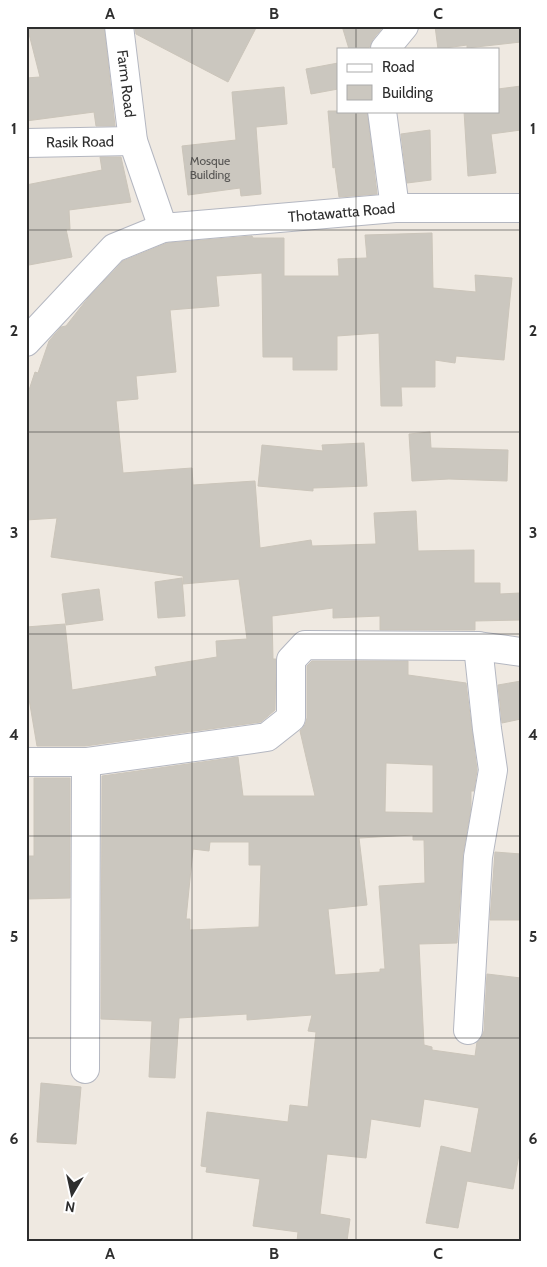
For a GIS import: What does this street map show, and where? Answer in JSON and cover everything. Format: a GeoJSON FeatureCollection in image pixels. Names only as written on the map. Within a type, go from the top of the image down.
{"type":"FeatureCollection","features":[{"type":"Feature","properties":{"kind":"street","name":"Farm Road"},"geometry":{"type":"LineString","coordinates":[[119,26],[133,141],[163,228]]}},
{"type":"Feature","properties":{"kind":"street"},"geometry":{"type":"LineString","coordinates":[[385,48],[404,26]]}},
{"type":"Feature","properties":{"kind":"street"},"geometry":{"type":"LineString","coordinates":[[382,112],[395,208]]}},
{"type":"Feature","properties":{"kind":"street","name":"Rasik Road"},"geometry":{"type":"LineString","coordinates":[[26,143],[133,141]]}},
{"type":"Feature","properties":{"kind":"street","name":"Thotawatta Road"},"geometry":{"type":"LineString","coordinates":[[26,342],[114,248],[163,228],[395,208],[521,208]]}},
{"type":"Feature","properties":{"kind":"street"},"geometry":{"type":"LineString","coordinates":[[26,762],[86,762],[267,737],[291,718],[291,660],[305,645],[478,646],[521,652]]}},
{"type":"Feature","properties":{"kind":"street"},"geometry":{"type":"LineString","coordinates":[[468,1030],[478,857],[493,770],[478,646]]}},
{"type":"Feature","properties":{"kind":"street"},"geometry":{"type":"LineString","coordinates":[[85,1069],[86,762]]}},
{"type":"Feature","properties":{"kind":"building"},"geometry":{"type":"Polygon","coordinates":[[[27,26],[104,26],[115,126],[96,126],[94,112],[26,121],[26,78],[40,77],[27,26]]]}},
{"type":"Feature","properties":{"kind":"building"},"geometry":{"type":"Polygon","coordinates":[[[135,26],[257,26],[228,82],[136,34],[135,26]]]}},
{"type":"Feature","properties":{"kind":"building"},"geometry":{"type":"Polygon","coordinates":[[[342,26],[384,26],[373,39],[370,47],[349,48],[342,26]]]}},
{"type":"Feature","properties":{"kind":"building"},"geometry":{"type":"Polygon","coordinates":[[[435,26],[521,26],[521,42],[467,48],[467,45],[438,48],[435,26]]]}},
{"type":"Feature","properties":{"kind":"building"},"geometry":{"type":"Polygon","coordinates":[[[337,63],[337,89],[311,94],[306,69],[337,63]]]}},
{"type":"Feature","properties":{"kind":"building"},"geometry":{"type":"Polygon","coordinates":[[[521,86],[521,130],[491,134],[496,173],[468,176],[464,112],[500,112],[500,89],[521,86]]]}},
{"type":"Feature","properties":{"kind":"building"},"geometry":{"type":"Polygon","coordinates":[[[284,87],[287,124],[256,127],[261,194],[241,196],[240,188],[188,195],[182,146],[236,140],[232,92],[284,87]]]}},
{"type":"Feature","properties":{"kind":"building"},"geometry":{"type":"Polygon","coordinates":[[[328,111],[367,112],[377,194],[339,197],[335,167],[333,168],[328,111]]]}},
{"type":"Feature","properties":{"kind":"building"},"geometry":{"type":"Polygon","coordinates":[[[430,130],[431,180],[407,183],[401,134],[430,130]]]}},
{"type":"Feature","properties":{"kind":"building"},"geometry":{"type":"Polygon","coordinates":[[[100,157],[121,157],[131,202],[69,210],[70,229],[66,229],[72,257],[29,265],[26,249],[26,185],[102,170],[100,157]]]}},
{"type":"Feature","properties":{"kind":"building"},"geometry":{"type":"Polygon","coordinates":[[[432,233],[433,288],[476,292],[475,275],[512,278],[504,360],[456,356],[455,363],[435,360],[435,387],[401,387],[402,406],[381,406],[379,333],[337,336],[337,370],[293,370],[293,357],[263,357],[262,273],[216,276],[219,306],[170,310],[176,372],[136,376],[138,399],[116,401],[123,473],[192,468],[193,485],[255,481],[260,548],[311,540],[312,546],[376,544],[374,513],[416,511],[418,551],[474,550],[474,583],[500,583],[500,594],[520,593],[521,620],[475,621],[475,630],[380,630],[380,616],[333,618],[333,608],[272,616],[273,659],[276,659],[275,710],[261,722],[85,746],[37,746],[28,693],[26,693],[26,627],[65,624],[72,690],[157,676],[155,667],[217,657],[216,641],[247,639],[239,579],[183,584],[183,576],[51,557],[57,518],[26,520],[26,399],[35,372],[38,373],[49,341],[61,327],[66,326],[88,298],[123,261],[167,243],[252,236],[253,238],[284,238],[284,276],[339,276],[338,259],[367,258],[365,235],[432,233]]]}},
{"type":"Feature","properties":{"kind":"building"},"geometry":{"type":"Polygon","coordinates":[[[430,432],[431,448],[508,450],[507,481],[449,479],[412,481],[409,434],[430,432]]]}},
{"type":"Feature","properties":{"kind":"building"},"geometry":{"type":"Polygon","coordinates":[[[364,443],[367,486],[313,488],[313,491],[258,486],[262,445],[323,451],[322,445],[364,443]]]}},
{"type":"Feature","properties":{"kind":"building"},"geometry":{"type":"Polygon","coordinates":[[[182,578],[185,616],[158,618],[155,582],[182,578]]]}},
{"type":"Feature","properties":{"kind":"building"},"geometry":{"type":"Polygon","coordinates":[[[99,589],[103,620],[66,625],[62,594],[99,589]]]}},
{"type":"Feature","properties":{"kind":"building"},"geometry":{"type":"Polygon","coordinates":[[[312,661],[408,661],[408,675],[466,683],[477,770],[474,791],[471,791],[471,808],[463,854],[457,943],[419,944],[424,1045],[432,1047],[432,1050],[475,1056],[477,1042],[484,1031],[487,974],[521,978],[521,1143],[513,1189],[467,1181],[458,1228],[426,1223],[441,1146],[471,1153],[479,1108],[424,1099],[420,1127],[371,1119],[366,1158],[327,1154],[320,1214],[350,1219],[347,1241],[297,1241],[298,1232],[253,1226],[260,1179],[206,1172],[207,1167],[201,1166],[207,1112],[288,1122],[290,1105],[308,1107],[316,1032],[308,1031],[312,1015],[247,1020],[247,1014],[179,1018],[175,1078],[149,1077],[152,1021],[101,1019],[102,776],[238,757],[243,796],[315,796],[300,731],[305,725],[307,718],[307,666],[312,661]],[[386,763],[385,812],[433,813],[433,765],[386,763]],[[413,835],[359,838],[367,905],[328,909],[335,975],[380,972],[380,969],[385,969],[379,886],[425,883],[424,840],[413,840],[413,835]],[[210,842],[209,851],[193,849],[186,919],[190,919],[190,930],[259,927],[261,865],[249,865],[249,842],[210,842]]]}},
{"type":"Feature","properties":{"kind":"building"},"geometry":{"type":"Polygon","coordinates":[[[521,681],[521,719],[502,723],[498,685],[521,681]]]}},
{"type":"Feature","properties":{"kind":"building"},"geometry":{"type":"Polygon","coordinates":[[[34,778],[70,778],[70,898],[26,899],[26,856],[34,856],[34,778]]]}},
{"type":"Feature","properties":{"kind":"building"},"geometry":{"type":"Polygon","coordinates":[[[495,852],[521,854],[521,920],[490,920],[495,852]]]}},
{"type":"Feature","properties":{"kind":"building"},"geometry":{"type":"Polygon","coordinates":[[[41,1083],[81,1087],[76,1144],[37,1142],[41,1083]]]}}]}
